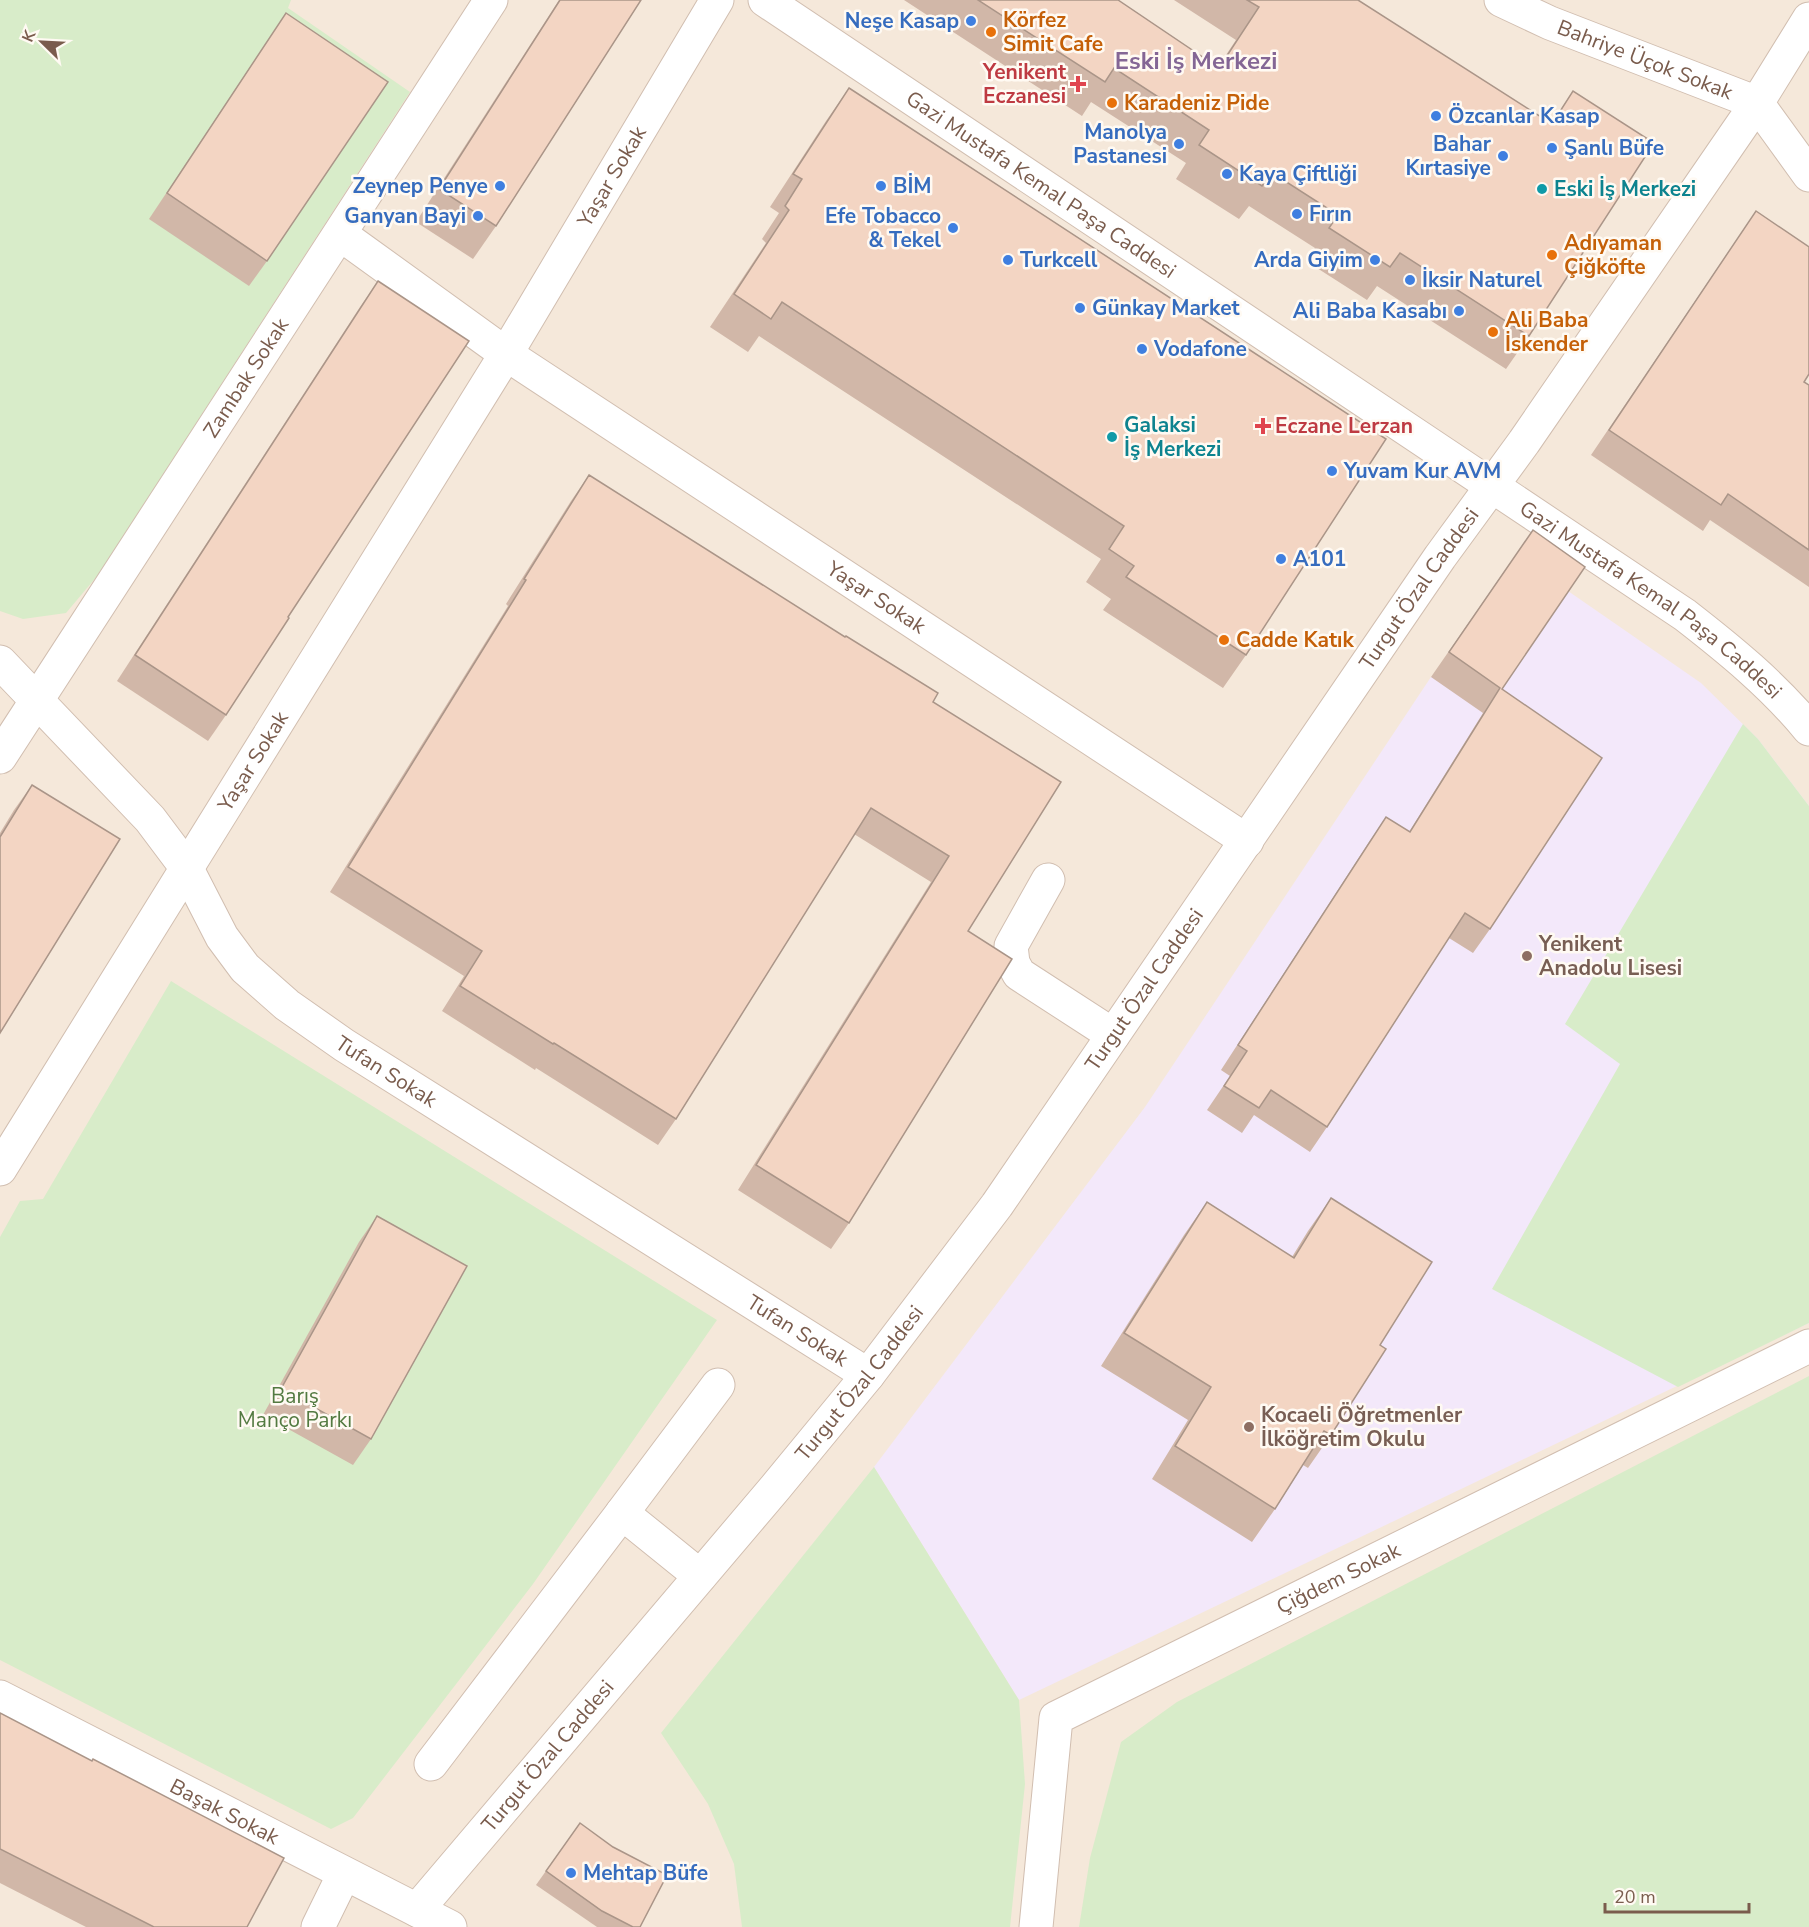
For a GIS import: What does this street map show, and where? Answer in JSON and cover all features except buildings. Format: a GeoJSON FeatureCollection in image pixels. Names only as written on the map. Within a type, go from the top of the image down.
{"type":"FeatureCollection","features":[{"type":"Feature","properties":{"kind":"street","name":"Zambak Sokak"},"geometry":{"type":"LineString","coordinates":[[0,757],[491,0]]}},
{"type":"Feature","properties":{"kind":"street","name":"Yaşar Sokak"},"geometry":{"type":"LineString","coordinates":[[0,1169],[506,354],[717,0]]}},
{"type":"Feature","properties":{"kind":"street","name":"Gazi Mustafa Kemal Paşa Caddesi"},"geometry":{"type":"LineString","coordinates":[[765,0],[1686,615],[1743,661],[1789,705],[1809,729]]}},
{"type":"Feature","properties":{"kind":"street","name":"Bahriye Üçok Sokak"},"geometry":{"type":"LineString","coordinates":[[1502,0],[1550,23],[1757,103]]}},
{"type":"Feature","properties":{"kind":"street","name":"Turgut Özal Caddesi"},"geometry":{"type":"LineString","coordinates":[[417,1910],[868,1375],[997,1205],[1440,557],[1493,485],[1757,103],[1809,19]]}},
{"type":"Feature","properties":{"kind":"street"},"geometry":{"type":"LineString","coordinates":[[1757,103],[1809,175]]}},
{"type":"Feature","properties":{"kind":"street","name":"Yaşar Sokak"},"geometry":{"type":"LineString","coordinates":[[340,234],[506,354],[1246,841]]}},
{"type":"Feature","properties":{"kind":"street","name":"Tufan Sokak"},"geometry":{"type":"LineString","coordinates":[[0,662],[150,819],[186,867],[222,937],[244,968],[287,1005],[344,1045],[868,1375]]}},
{"type":"Feature","properties":{"kind":"street"},"geometry":{"type":"LineString","coordinates":[[1048,880],[1011,946],[1013,963],[1018,974],[1113,1035]]}},
{"type":"Feature","properties":{"kind":"street","name":"Çiğdem Sokak"},"geometry":{"type":"LineString","coordinates":[[1036,1927],[1056,1718],[1809,1346]]}},
{"type":"Feature","properties":{"kind":"street"},"geometry":{"type":"LineString","coordinates":[[431,1764],[718,1384]]}},
{"type":"Feature","properties":{"kind":"street"},"geometry":{"type":"LineString","coordinates":[[621,1513],[700,1576]]}},
{"type":"Feature","properties":{"kind":"street","name":"Başak Sokak"},"geometry":{"type":"LineString","coordinates":[[0,1697],[450,1927]]}},
{"type":"Feature","properties":{"kind":"street"},"geometry":{"type":"LineString","coordinates":[[318,1927],[344,1874]]}},
{"type":"Feature","properties":{"kind":"shaded area"},"geometry":{"type":"Polygon","coordinates":[[[0,0],[1809,0],[1809,1927],[0,1927],[0,0]]]}},
{"type":"Feature","properties":{"kind":"shaded area"},"geometry":{"type":"Polygon","coordinates":[[[1568,591],[1701,683],[1758,739],[1809,806],[1809,1323],[1019,1700],[874,1467],[1145,1107],[1431,677],[1568,591]]]}},
{"type":"Feature","properties":{"kind":"green space"},"geometry":{"type":"Polygon","coordinates":[[[0,0],[291,0],[288,8],[410,92],[98,575],[66,613],[23,619],[0,611],[0,0]]]}},
{"type":"Feature","properties":{"kind":"green space"},"geometry":{"type":"Polygon","coordinates":[[[1743,724],[1758,739],[1809,806],[1809,1323],[1678,1387],[1492,1289],[1620,1064],[1565,1024],[1743,724]]]}},
{"type":"Feature","properties":{"kind":"green space","name":"Barış Manço Parkı"},"geometry":{"type":"Polygon","coordinates":[[[171,981],[717,1320],[533,1584],[353,1818],[331,1829],[0,1660],[0,1237],[20,1201],[43,1199],[171,981]]]}},
{"type":"Feature","properties":{"kind":"green space"},"geometry":{"type":"Polygon","coordinates":[[[1809,1376],[1809,1927],[1079,1927],[1090,1858],[1121,1742],[1177,1702],[1809,1376]]]}},
{"type":"Feature","properties":{"kind":"green space"},"geometry":{"type":"Polygon","coordinates":[[[874,1467],[1019,1700],[1025,1784],[1010,1927],[742,1927],[734,1864],[708,1804],[661,1733],[874,1467]]]}},
{"type":"Feature","properties":{"kind":"place","name":"Neşe Kasap"},"geometry":{"type":"Point","coordinates":[971,21]}},
{"type":"Feature","properties":{"kind":"place","name":"Körfez Simit Cafe"},"geometry":{"type":"Point","coordinates":[991,32]}},
{"type":"Feature","properties":{"kind":"place","name":"Yenikent Eczanesi"},"geometry":{"type":"Point","coordinates":[1078,84]}},
{"type":"Feature","properties":{"kind":"place","name":"Karadeniz Pide"},"geometry":{"type":"Point","coordinates":[1112,103]}},
{"type":"Feature","properties":{"kind":"place","name":"Özcanlar Kasap"},"geometry":{"type":"Point","coordinates":[1436,116]}},
{"type":"Feature","properties":{"kind":"place","name":"Manolya Pastanesi"},"geometry":{"type":"Point","coordinates":[1179,144]}},
{"type":"Feature","properties":{"kind":"place","name":"Şanlı Büfe"},"geometry":{"type":"Point","coordinates":[1552,148]}},
{"type":"Feature","properties":{"kind":"place","name":"Bahar Kırtasiye"},"geometry":{"type":"Point","coordinates":[1503,156]}},
{"type":"Feature","properties":{"kind":"place","name":"Kaya Çiftliği"},"geometry":{"type":"Point","coordinates":[1227,174]}},
{"type":"Feature","properties":{"kind":"place","name":"Zeynep Penye"},"geometry":{"type":"Point","coordinates":[500,186]}},
{"type":"Feature","properties":{"kind":"place","name":"BİM"},"geometry":{"type":"Point","coordinates":[881,186]}},
{"type":"Feature","properties":{"kind":"place","name":"Eski İş Merkezi"},"geometry":{"type":"Point","coordinates":[1542,189]}},
{"type":"Feature","properties":{"kind":"place","name":"Fırın"},"geometry":{"type":"Point","coordinates":[1297,214]}},
{"type":"Feature","properties":{"kind":"place","name":"Ganyan Bayi"},"geometry":{"type":"Point","coordinates":[478,216]}},
{"type":"Feature","properties":{"kind":"place","name":"Efe Tobacco & Tekel"},"geometry":{"type":"Point","coordinates":[953,228]}},
{"type":"Feature","properties":{"kind":"place","name":"Adıyaman Çiğköfte"},"geometry":{"type":"Point","coordinates":[1552,255]}},
{"type":"Feature","properties":{"kind":"place","name":"Turkcell"},"geometry":{"type":"Point","coordinates":[1008,260]}},
{"type":"Feature","properties":{"kind":"place","name":"Arda Giyim"},"geometry":{"type":"Point","coordinates":[1375,260]}},
{"type":"Feature","properties":{"kind":"place","name":"İksir Naturel"},"geometry":{"type":"Point","coordinates":[1410,280]}},
{"type":"Feature","properties":{"kind":"place","name":"Günkay Market"},"geometry":{"type":"Point","coordinates":[1080,308]}},
{"type":"Feature","properties":{"kind":"place","name":"Ali Baba Kasabı"},"geometry":{"type":"Point","coordinates":[1459,311]}},
{"type":"Feature","properties":{"kind":"place","name":"Ali Baba İskender"},"geometry":{"type":"Point","coordinates":[1493,332]}},
{"type":"Feature","properties":{"kind":"place","name":"Vodafone"},"geometry":{"type":"Point","coordinates":[1142,349]}},
{"type":"Feature","properties":{"kind":"place","name":"Eczane Lerzan"},"geometry":{"type":"Point","coordinates":[1263,426]}},
{"type":"Feature","properties":{"kind":"place","name":"Galaksi İş Merkezi"},"geometry":{"type":"Point","coordinates":[1112,437]}},
{"type":"Feature","properties":{"kind":"place","name":"Yuvam Kur AVM"},"geometry":{"type":"Point","coordinates":[1332,471]}},
{"type":"Feature","properties":{"kind":"place","name":"A101"},"geometry":{"type":"Point","coordinates":[1281,559]}},
{"type":"Feature","properties":{"kind":"place","name":"Cadde Katık"},"geometry":{"type":"Point","coordinates":[1224,640]}},
{"type":"Feature","properties":{"kind":"place","name":"Yenikent Anadolu Lisesi"},"geometry":{"type":"Point","coordinates":[1527,956]}},
{"type":"Feature","properties":{"kind":"place","name":"Kocaeli Öğretmenler İlköğretim Okulu"},"geometry":{"type":"Point","coordinates":[1249,1427]}},
{"type":"Feature","properties":{"kind":"place","name":"Mehtap Büfe"},"geometry":{"type":"Point","coordinates":[571,1873]}},
{"type":"Feature","properties":{"kind":"district","name":"Eski İş Merkezi"},"geometry":{"type":"Point","coordinates":[1196,61]}}]}
